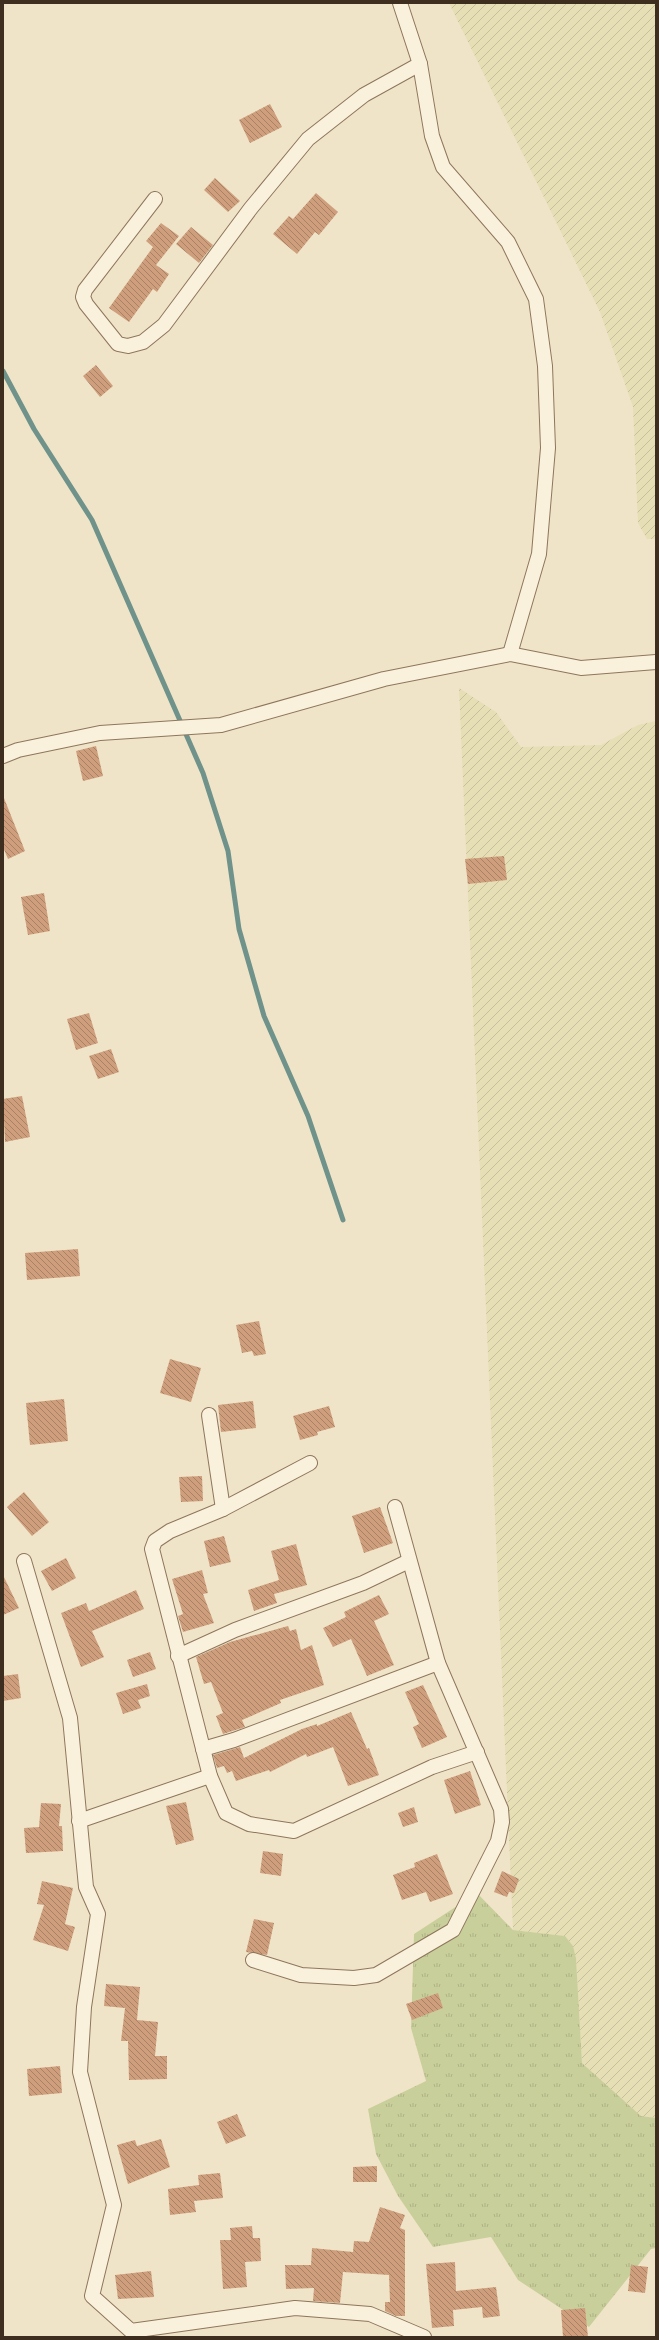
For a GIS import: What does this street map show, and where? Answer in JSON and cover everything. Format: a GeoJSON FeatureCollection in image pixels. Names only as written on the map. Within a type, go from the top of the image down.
{"type":"FeatureCollection","features":[{"type":"Feature","properties":{"kind":"street"},"geometry":{"type":"LineString","coordinates":[[400,3],[420,64],[432,136],[443,167],[508,242],[536,299],[545,366],[548,448],[539,554],[510,654]]}},
{"type":"Feature","properties":{"kind":"street"},"geometry":{"type":"LineString","coordinates":[[155,198],[85,290],[83,297],[86,304],[118,344],[128,346],[143,342],[164,326],[252,208],[308,139],[364,95],[420,64]]}},
{"type":"Feature","properties":{"kind":"street"},"geometry":{"type":"LineString","coordinates":[[3,756],[18,750],[100,733],[221,725],[384,679],[510,654],[581,668],[656,662]]}},
{"type":"Feature","properties":{"kind":"street"},"geometry":{"type":"LineString","coordinates":[[210,1415],[223,1509]]}},
{"type":"Feature","properties":{"kind":"street"},"geometry":{"type":"LineString","coordinates":[[310,1463],[223,1509],[170,1531],[155,1541],[152,1549],[202,1749],[210,1776],[226,1813],[249,1824],[294,1831],[432,1767],[477,1752]]}},
{"type":"Feature","properties":{"kind":"street"},"geometry":{"type":"LineString","coordinates":[[253,1960],[301,1975],[354,1978],[376,1975],[452,1930],[498,1841],[502,1822],[501,1809],[438,1663],[395,1507]]}},
{"type":"Feature","properties":{"kind":"street"},"geometry":{"type":"LineString","coordinates":[[24,1561],[70,1718],[86,1887],[98,1914],[84,2007],[80,2072],[114,2205],[92,2296],[131,2331],[295,2308],[370,2314],[424,2337]]}},
{"type":"Feature","properties":{"kind":"street"},"geometry":{"type":"LineString","coordinates":[[178,1656],[235,1630],[363,1583],[409,1561]]}},
{"type":"Feature","properties":{"kind":"street"},"geometry":{"type":"LineString","coordinates":[[202,1749],[234,1740],[438,1663]]}},
{"type":"Feature","properties":{"kind":"street"},"geometry":{"type":"LineString","coordinates":[[79,1821],[210,1776]]}},
{"type":"Feature","properties":{"kind":"shaded area"},"geometry":{"type":"Polygon","coordinates":[[[449,3],[656,3],[656,539],[647,539],[638,523],[633,407],[600,312],[449,3]]]}},
{"type":"Feature","properties":{"kind":"shaded area"},"geometry":{"type":"Polygon","coordinates":[[[459,688],[496,712],[521,747],[601,745],[638,725],[656,721],[656,2118],[641,2116],[582,2063],[576,1958],[573,1946],[565,1936],[513,1930],[459,688]]]}},
{"type":"Feature","properties":{"kind":"green space"},"geometry":{"type":"Polygon","coordinates":[[[477,1893],[513,1930],[565,1936],[573,1946],[576,1958],[582,2063],[641,2116],[656,2118],[656,2248],[651,2249],[589,2327],[518,2280],[491,2237],[433,2247],[398,2196],[376,2154],[368,2109],[426,2081],[411,2028],[414,1934],[477,1893]]]}},
{"type":"Feature","properties":{"kind":"building"},"geometry":{"type":"Polygon","coordinates":[[[270,104],[282,127],[250,143],[239,120],[270,104]]]}},
{"type":"Feature","properties":{"kind":"building"},"geometry":{"type":"Polygon","coordinates":[[[215,178],[240,201],[228,212],[204,190],[215,178]]]}},
{"type":"Feature","properties":{"kind":"building"},"geometry":{"type":"Polygon","coordinates":[[[316,193],[338,212],[319,235],[315,232],[297,254],[273,234],[289,216],[293,219],[316,193]]]}},
{"type":"Feature","properties":{"kind":"building"},"geometry":{"type":"Polygon","coordinates":[[[161,223],[179,236],[156,265],[169,274],[157,292],[153,289],[129,322],[109,308],[153,247],[146,241],[161,223]]]}},
{"type":"Feature","properties":{"kind":"building"},"geometry":{"type":"Polygon","coordinates":[[[191,227],[213,245],[199,263],[176,244],[191,227]]]}},
{"type":"Feature","properties":{"kind":"building"},"geometry":{"type":"Polygon","coordinates":[[[96,365],[113,386],[100,397],[83,376],[96,365]]]}},
{"type":"Feature","properties":{"kind":"building"},"geometry":{"type":"Polygon","coordinates":[[[96,746],[103,776],[83,781],[76,751],[96,746]]]}},
{"type":"Feature","properties":{"kind":"building"},"geometry":{"type":"Polygon","coordinates":[[[4,798],[25,851],[8,859],[3,847],[4,798]]]}},
{"type":"Feature","properties":{"kind":"building"},"geometry":{"type":"Polygon","coordinates":[[[504,856],[507,880],[468,884],[465,859],[504,856]]]}},
{"type":"Feature","properties":{"kind":"building"},"geometry":{"type":"Polygon","coordinates":[[[44,893],[50,931],[28,935],[21,897],[44,893]]]}},
{"type":"Feature","properties":{"kind":"building"},"geometry":{"type":"Polygon","coordinates":[[[89,1013],[98,1043],[76,1050],[67,1019],[89,1013]]]}},
{"type":"Feature","properties":{"kind":"building"},"geometry":{"type":"Polygon","coordinates":[[[111,1049],[119,1072],[98,1079],[89,1056],[111,1049]]]}},
{"type":"Feature","properties":{"kind":"building"},"geometry":{"type":"Polygon","coordinates":[[[22,1096],[30,1137],[5,1142],[3,1099],[22,1096]]]}},
{"type":"Feature","properties":{"kind":"building"},"geometry":{"type":"Polygon","coordinates":[[[78,1249],[80,1276],[27,1280],[25,1253],[78,1249]]]}},
{"type":"Feature","properties":{"kind":"building"},"geometry":{"type":"Polygon","coordinates":[[[259,1321],[266,1354],[254,1356],[252,1351],[242,1353],[236,1325],[259,1321]]]}},
{"type":"Feature","properties":{"kind":"building"},"geometry":{"type":"Polygon","coordinates":[[[170,1359],[201,1368],[191,1402],[160,1393],[170,1359]]]}},
{"type":"Feature","properties":{"kind":"building"},"geometry":{"type":"Polygon","coordinates":[[[64,1399],[68,1441],[30,1445],[26,1403],[64,1399]]]}},
{"type":"Feature","properties":{"kind":"building"},"geometry":{"type":"Polygon","coordinates":[[[253,1401],[256,1428],[221,1432],[218,1405],[253,1401]]]}},
{"type":"Feature","properties":{"kind":"building"},"geometry":{"type":"Polygon","coordinates":[[[329,1406],[335,1427],[317,1432],[318,1435],[300,1440],[293,1416],[329,1406]]]}},
{"type":"Feature","properties":{"kind":"building"},"geometry":{"type":"Polygon","coordinates":[[[202,1476],[203,1501],[181,1502],[179,1477],[202,1476]]]}},
{"type":"Feature","properties":{"kind":"building"},"geometry":{"type":"Polygon","coordinates":[[[24,1492],[49,1522],[32,1536],[7,1507],[24,1492]]]}},
{"type":"Feature","properties":{"kind":"building"},"geometry":{"type":"Polygon","coordinates":[[[380,1507],[393,1543],[364,1553],[352,1516],[380,1507]]]}},
{"type":"Feature","properties":{"kind":"building"},"geometry":{"type":"Polygon","coordinates":[[[224,1536],[231,1562],[210,1567],[204,1541],[224,1536]]]}},
{"type":"Feature","properties":{"kind":"building"},"geometry":{"type":"Polygon","coordinates":[[[296,1544],[307,1585],[274,1594],[277,1603],[254,1611],[248,1590],[279,1580],[271,1551],[296,1544]]]}},
{"type":"Feature","properties":{"kind":"building"},"geometry":{"type":"Polygon","coordinates":[[[66,1558],[76,1578],[52,1591],[41,1571],[66,1558]]]}},
{"type":"Feature","properties":{"kind":"building"},"geometry":{"type":"Polygon","coordinates":[[[202,1570],[208,1593],[203,1594],[214,1623],[183,1632],[178,1616],[183,1614],[172,1579],[202,1570]]]}},
{"type":"Feature","properties":{"kind":"building"},"geometry":{"type":"Polygon","coordinates":[[[3,1575],[19,1608],[3,1615],[3,1575]]]}},
{"type":"Feature","properties":{"kind":"building"},"geometry":{"type":"Polygon","coordinates":[[[136,1590],[144,1609],[92,1631],[104,1657],[81,1667],[61,1613],[86,1603],[89,1611],[136,1590]]]}},
{"type":"Feature","properties":{"kind":"building"},"geometry":{"type":"Polygon","coordinates":[[[379,1595],[389,1614],[374,1621],[394,1665],[367,1676],[351,1639],[333,1647],[323,1628],[346,1617],[344,1612],[379,1595]]]}},
{"type":"Feature","properties":{"kind":"building"},"geometry":{"type":"Polygon","coordinates":[[[288,1626],[290,1631],[296,1629],[301,1650],[312,1645],[324,1685],[280,1700],[281,1703],[242,1720],[245,1727],[223,1734],[216,1716],[223,1713],[211,1682],[204,1684],[196,1657],[230,1642],[288,1626]]]}},
{"type":"Feature","properties":{"kind":"building"},"geometry":{"type":"Polygon","coordinates":[[[150,1652],[156,1669],[133,1677],[127,1660],[150,1652]]]}},
{"type":"Feature","properties":{"kind":"building"},"geometry":{"type":"Polygon","coordinates":[[[18,1674],[21,1698],[3,1701],[3,1676],[18,1674]]]}},
{"type":"Feature","properties":{"kind":"building"},"geometry":{"type":"Polygon","coordinates":[[[147,1684],[150,1696],[138,1700],[141,1708],[123,1714],[116,1693],[147,1684]]]}},
{"type":"Feature","properties":{"kind":"building"},"geometry":{"type":"Polygon","coordinates":[[[423,1685],[447,1737],[422,1748],[413,1727],[419,1724],[405,1692],[423,1685]]]}},
{"type":"Feature","properties":{"kind":"building"},"geometry":{"type":"Polygon","coordinates":[[[351,1712],[367,1749],[369,1748],[379,1775],[348,1786],[333,1747],[307,1757],[306,1754],[270,1772],[269,1770],[236,1781],[232,1771],[227,1773],[224,1766],[217,1768],[213,1755],[240,1747],[244,1758],[302,1729],[317,1724],[317,1726],[351,1712]]]}},
{"type":"Feature","properties":{"kind":"building"},"geometry":{"type":"Polygon","coordinates":[[[470,1771],[481,1805],[455,1814],[444,1780],[470,1771]]]}},
{"type":"Feature","properties":{"kind":"building"},"geometry":{"type":"Polygon","coordinates":[[[186,1802],[194,1840],[176,1845],[166,1806],[186,1802]]]}},
{"type":"Feature","properties":{"kind":"building"},"geometry":{"type":"Polygon","coordinates":[[[41,1803],[61,1804],[59,1826],[62,1826],[63,1851],[26,1853],[24,1828],[39,1827],[41,1803]]]}},
{"type":"Feature","properties":{"kind":"building"},"geometry":{"type":"Polygon","coordinates":[[[414,1807],[418,1822],[403,1827],[398,1813],[414,1807]]]}},
{"type":"Feature","properties":{"kind":"building"},"geometry":{"type":"Polygon","coordinates":[[[263,1851],[283,1854],[281,1876],[260,1873],[263,1851]]]}},
{"type":"Feature","properties":{"kind":"building"},"geometry":{"type":"Polygon","coordinates":[[[437,1854],[453,1894],[430,1902],[426,1892],[402,1900],[393,1875],[415,1867],[414,1863],[437,1854]]]}},
{"type":"Feature","properties":{"kind":"building"},"geometry":{"type":"Polygon","coordinates":[[[502,1871],[519,1879],[514,1893],[509,1892],[507,1897],[494,1892],[502,1871]]]}},
{"type":"Feature","properties":{"kind":"building"},"geometry":{"type":"Polygon","coordinates":[[[42,1881],[73,1888],[65,1924],[75,1927],[68,1951],[33,1940],[44,1905],[37,1904],[42,1881]]]}},
{"type":"Feature","properties":{"kind":"building"},"geometry":{"type":"Polygon","coordinates":[[[254,1919],[274,1923],[267,1955],[246,1952],[254,1919]]]}},
{"type":"Feature","properties":{"kind":"building"},"geometry":{"type":"Polygon","coordinates":[[[106,1984],[140,1987],[137,2020],[158,2022],[155,2056],[167,2056],[167,2079],[129,2080],[128,2041],[121,2041],[125,2008],[104,2006],[106,1984]]]}},
{"type":"Feature","properties":{"kind":"building"},"geometry":{"type":"Polygon","coordinates":[[[438,1993],[443,2008],[412,2020],[406,2004],[438,1993]]]}},
{"type":"Feature","properties":{"kind":"building"},"geometry":{"type":"Polygon","coordinates":[[[60,2066],[62,2093],[29,2096],[27,2069],[60,2066]]]}},
{"type":"Feature","properties":{"kind":"building"},"geometry":{"type":"Polygon","coordinates":[[[237,2114],[246,2136],[226,2144],[217,2122],[237,2114]]]}},
{"type":"Feature","properties":{"kind":"building"},"geometry":{"type":"Polygon","coordinates":[[[161,2139],[170,2167],[128,2184],[117,2145],[135,2140],[137,2146],[161,2139]]]}},
{"type":"Feature","properties":{"kind":"building"},"geometry":{"type":"Polygon","coordinates":[[[377,2166],[377,2182],[353,2182],[353,2167],[377,2166]]]}},
{"type":"Feature","properties":{"kind":"building"},"geometry":{"type":"Polygon","coordinates":[[[220,2173],[223,2198],[194,2201],[196,2212],[170,2215],[168,2189],[199,2185],[198,2175],[220,2173]]]}},
{"type":"Feature","properties":{"kind":"building"},"geometry":{"type":"Polygon","coordinates":[[[380,2207],[405,2215],[400,2228],[405,2230],[405,2316],[396,2316],[385,2311],[385,2302],[390,2302],[389,2275],[343,2272],[340,2303],[313,2301],[314,2288],[286,2289],[285,2265],[311,2265],[312,2248],[353,2252],[354,2241],[369,2242],[380,2207]]]}},
{"type":"Feature","properties":{"kind":"building"},"geometry":{"type":"Polygon","coordinates":[[[252,2226],[253,2238],[260,2238],[261,2261],[245,2262],[247,2287],[223,2289],[220,2240],[231,2240],[230,2228],[252,2226]]]}},
{"type":"Feature","properties":{"kind":"building"},"geometry":{"type":"Polygon","coordinates":[[[455,2262],[456,2291],[496,2287],[500,2316],[483,2318],[482,2307],[453,2310],[454,2326],[432,2328],[426,2264],[455,2262]]]}},
{"type":"Feature","properties":{"kind":"building"},"geometry":{"type":"Polygon","coordinates":[[[631,2265],[648,2267],[645,2293],[628,2291],[631,2265]]]}},
{"type":"Feature","properties":{"kind":"building"},"geometry":{"type":"Polygon","coordinates":[[[151,2271],[154,2297],[118,2299],[115,2275],[151,2271]]]}},
{"type":"Feature","properties":{"kind":"building"},"geometry":{"type":"Polygon","coordinates":[[[585,2308],[588,2337],[563,2337],[561,2310],[585,2308]]]}},
{"type":"Feature","properties":{"kind":"waterway"},"geometry":{"type":"LineString","coordinates":[[3,371],[34,429],[92,520],[203,773],[228,851],[239,929],[264,1016],[308,1116],[343,1220]]}}]}
